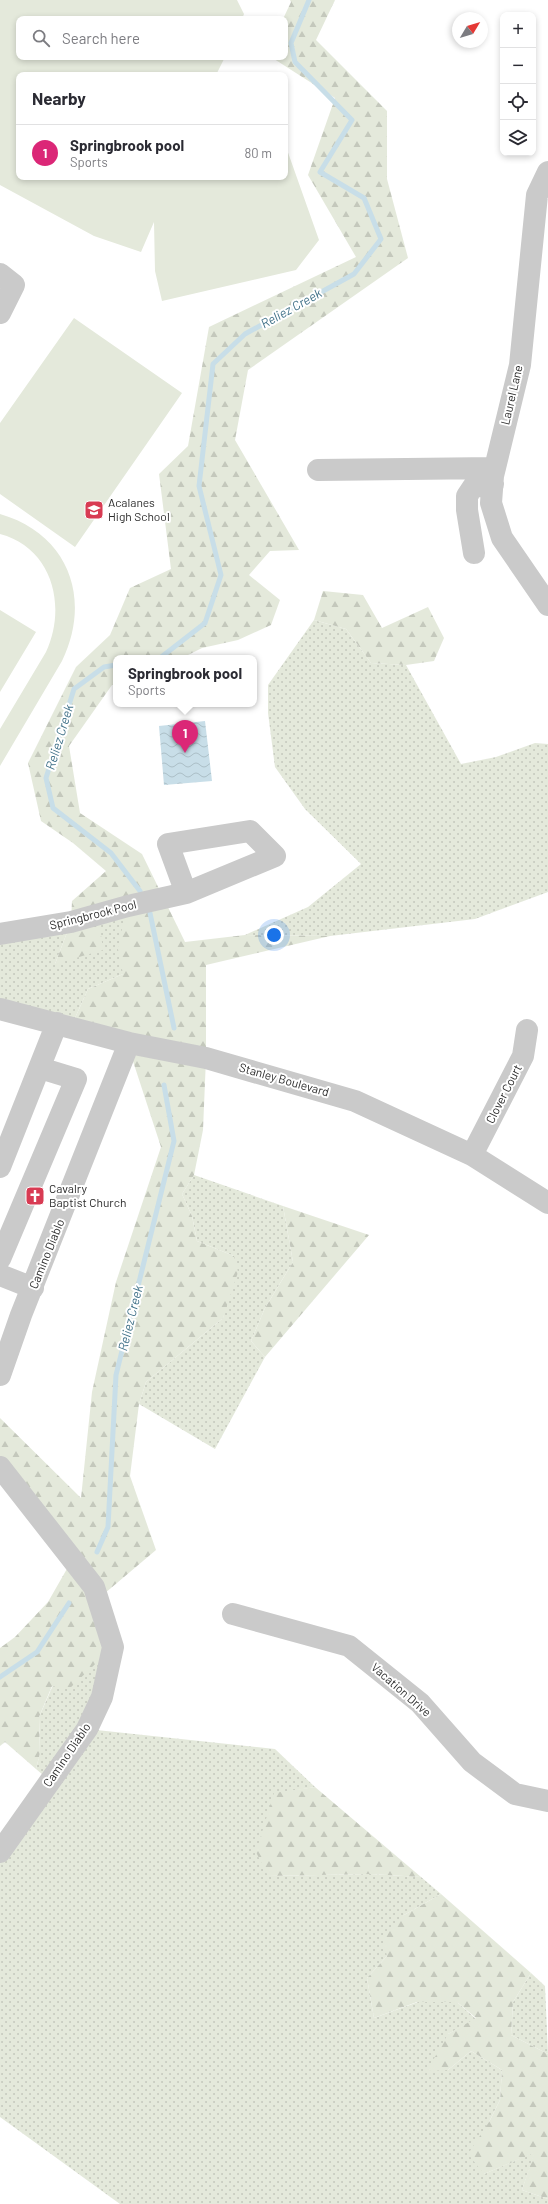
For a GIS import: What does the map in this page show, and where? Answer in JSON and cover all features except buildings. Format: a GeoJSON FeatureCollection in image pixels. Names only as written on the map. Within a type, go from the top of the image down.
{"type":"FeatureCollection","features":[{"type":"Feature","properties":{"kind":"street","name":"Laurel Lane"},"geometry":{"type":"LineString","coordinates":[[548,172],[537,196],[520,365],[494,476],[491,503],[502,538],[548,605]]}},
{"type":"Feature","properties":{"kind":"street"},"geometry":{"type":"LineString","coordinates":[[0,274],[14,285],[0,313]]}},
{"type":"Feature","properties":{"kind":"street"},"geometry":{"type":"LineString","coordinates":[[318,470],[494,476]]}},
{"type":"Feature","properties":{"kind":"street"},"geometry":{"type":"LineString","coordinates":[[474,553],[467,496],[473,487],[494,476]]}},
{"type":"Feature","properties":{"kind":"street","name":"Springbrook Pool"},"geometry":{"type":"LineString","coordinates":[[0,934],[71,922],[128,906],[186,894]]}},
{"type":"Feature","properties":{"kind":"street","name":"Stanley Boulevard"},"geometry":{"type":"LineString","coordinates":[[0,1009],[58,1023],[129,1044],[206,1058],[356,1101],[472,1155],[548,1203]]}},
{"type":"Feature","properties":{"kind":"street"},"geometry":{"type":"LineString","coordinates":[[1,1162],[58,1023]]}},
{"type":"Feature","properties":{"kind":"street","name":"Clover Court"},"geometry":{"type":"LineString","coordinates":[[472,1155],[523,1056],[526,1030]]}},
{"type":"Feature","properties":{"kind":"street","name":"Camino Diablo"},"geometry":{"type":"LineString","coordinates":[[0,1375],[129,1044]]}},
{"type":"Feature","properties":{"kind":"street"},"geometry":{"type":"LineString","coordinates":[[0,1259],[76,1079],[40,1068]]}},
{"type":"Feature","properties":{"kind":"street"},"geometry":{"type":"LineString","coordinates":[[0,1275],[33,1288]]}},
{"type":"Feature","properties":{"kind":"street","name":"Camino Diablo"},"geometry":{"type":"LineString","coordinates":[[0,1467],[94,1587],[113,1647],[102,1697],[87,1730],[0,1852]]}},
{"type":"Feature","properties":{"kind":"street","name":"Vacation Drive"},"geometry":{"type":"LineString","coordinates":[[233,1614],[349,1646],[420,1703],[472,1762],[515,1794],[548,1801]]}},
{"type":"Feature","properties":{"kind":"green space"},"geometry":{"type":"Polygon","coordinates":[[[0,0],[237,0],[244,14],[243,16],[16,16],[16,60],[224,60],[218,72],[16,72],[16,180],[288,180],[288,152],[319,240],[296,270],[162,301],[155,271],[154,222],[141,252],[94,236],[0,185],[0,0]]]}},
{"type":"Feature","properties":{"kind":"green space"},"geometry":{"type":"Polygon","coordinates":[[[290,0],[335,0],[316,40],[387,111],[387,179],[408,258],[248,370],[235,440],[299,550],[270,551],[249,575],[280,600],[271,625],[238,640],[202,648],[188,655],[113,655],[113,685],[69,746],[80,813],[142,854],[185,942],[245,935],[330,936],[206,965],[206,1058],[203,1130],[194,1175],[182,1194],[192,1216],[197,1241],[234,1256],[238,1272],[223,1318],[146,1382],[139,1404],[130,1476],[156,1550],[98,1599],[113,1647],[69,1689],[52,1686],[39,1717],[40,1753],[36,1769],[5,1742],[0,1746],[0,1648],[15,1637],[48,1602],[72,1560],[0,1467],[0,1418],[81,1498],[92,1392],[116,1282],[161,1147],[128,1046],[71,1027],[88,989],[123,974],[118,949],[126,909],[99,920],[103,950],[55,964],[71,922],[72,901],[106,871],[73,843],[41,821],[28,763],[76,667],[110,635],[130,588],[171,569],[159,474],[188,446],[209,327],[356,257],[308,175],[335,98],[276,60],[288,60],[288,16],[284,16],[291,2],[290,0]]]}},
{"type":"Feature","properties":{"kind":"green space"},"geometry":{"type":"Polygon","coordinates":[[[74,318],[182,393],[75,547],[0,494],[0,423],[74,318]]]}},
{"type":"Feature","properties":{"kind":"green space"},"geometry":{"type":"Polygon","coordinates":[[[0,514],[24,524],[43,537],[58,553],[68,572],[74,593],[75,615],[71,638],[62,661],[0,766],[0,729],[46,652],[52,635],[55,617],[55,599],[51,581],[43,566],[32,552],[18,541],[0,534],[0,514]]]}},
{"type":"Feature","properties":{"kind":"green space"},"geometry":{"type":"Polygon","coordinates":[[[323,591],[363,595],[382,628],[428,607],[444,638],[434,661],[406,665],[371,663],[346,629],[314,620],[323,591]]]}},
{"type":"Feature","properties":{"kind":"green space"},"geometry":{"type":"Polygon","coordinates":[[[0,610],[36,632],[0,692],[0,610]]]}},
{"type":"Feature","properties":{"kind":"green space"},"geometry":{"type":"Polygon","coordinates":[[[314,620],[346,629],[371,663],[406,665],[461,764],[496,757],[535,743],[548,744],[548,892],[475,919],[330,936],[245,935],[308,907],[361,864],[305,809],[275,767],[268,713],[268,685],[314,620]]]}},
{"type":"Feature","properties":{"kind":"green space"},"geometry":{"type":"Polygon","coordinates":[[[127,908],[123,974],[88,989],[71,1027],[0,1009],[0,934],[71,922],[55,964],[98,915],[127,908]]]}},
{"type":"Feature","properties":{"kind":"green space"},"geometry":{"type":"Polygon","coordinates":[[[194,1175],[283,1206],[293,1262],[265,1308],[251,1341],[265,1357],[215,1449],[139,1404],[146,1382],[223,1318],[234,1256],[197,1241],[192,1216],[182,1194],[194,1175]]]}},
{"type":"Feature","properties":{"kind":"green space"},"geometry":{"type":"Polygon","coordinates":[[[283,1206],[369,1235],[265,1357],[251,1341],[265,1308],[293,1262],[283,1206]]]}},
{"type":"Feature","properties":{"kind":"green space"},"geometry":{"type":"Polygon","coordinates":[[[113,1647],[87,1729],[275,1749],[315,1787],[274,1794],[268,1876],[370,1874],[421,1877],[441,1894],[404,1915],[387,1956],[367,1978],[374,2018],[418,2002],[457,2002],[476,2019],[448,2034],[448,2070],[471,2051],[502,2070],[500,2100],[489,2122],[484,2174],[535,2152],[522,2190],[548,2199],[548,2204],[120,2204],[0,2117],[0,1852],[50,1781],[36,1769],[40,1753],[39,1717],[53,1685],[113,1647]]]}},
{"type":"Feature","properties":{"kind":"green space"},"geometry":{"type":"Polygon","coordinates":[[[315,1787],[421,1877],[370,1874],[268,1876],[256,1852],[274,1793],[315,1787]]]}},
{"type":"Feature","properties":{"kind":"green space"},"geometry":{"type":"Polygon","coordinates":[[[441,1894],[531,1973],[513,2002],[511,2035],[548,2054],[548,2199],[522,2190],[534,2153],[484,2174],[468,2154],[489,2122],[500,2100],[502,2070],[471,2051],[448,2070],[427,2071],[448,2034],[476,2018],[457,2002],[417,2002],[374,2018],[367,1978],[387,1956],[382,1936],[404,1915],[441,1894]]]}},
{"type":"Feature","properties":{"kind":"green space"},"geometry":{"type":"Polygon","coordinates":[[[531,1973],[545,1986],[548,2054],[511,2035],[513,2002],[531,1973]]]}},
{"type":"Feature","properties":{"kind":"water"},"geometry":{"type":"Polygon","coordinates":[[[205,721],[212,781],[164,785],[159,726],[205,721]]]}},
{"type":"Feature","properties":{"kind":"waterway","name":"Reliez Creek"},"geometry":{"type":"LineString","coordinates":[[164,655],[205,623],[221,575],[199,486],[213,364],[245,334],[354,274],[381,239],[364,198],[320,172],[352,120],[295,62],[291,43],[309,0]]}},
{"type":"Feature","properties":{"kind":"waterway","name":"Reliez Creek"},"geometry":{"type":"LineString","coordinates":[[113,666],[104,667],[74,689],[46,778],[53,808],[111,853],[140,891]]}},
{"type":"Feature","properties":{"kind":"waterway","name":"Reliez Creek"},"geometry":{"type":"LineString","coordinates":[[150,913],[174,1028]]}},
{"type":"Feature","properties":{"kind":"waterway","name":"Reliez Creek"},"geometry":{"type":"LineString","coordinates":[[97,1552],[108,1527],[116,1375],[174,1141],[164,1085]]}},
{"type":"Feature","properties":{"kind":"waterway","name":"Reliez Creek"},"geometry":{"type":"LineString","coordinates":[[0,1677],[37,1652],[69,1603]]}},
{"type":"Feature","properties":{"kind":"place","name":"Acalanes High School"},"geometry":{"type":"Point","coordinates":[94,510]}},
{"type":"Feature","properties":{"kind":"place","name":"Springbrook pool"},"geometry":{"type":"Point","coordinates":[185,753]}},
{"type":"Feature","properties":{"kind":"place","name":"Cavalry Baptist Church"},"geometry":{"type":"Point","coordinates":[35,1196]}}]}
